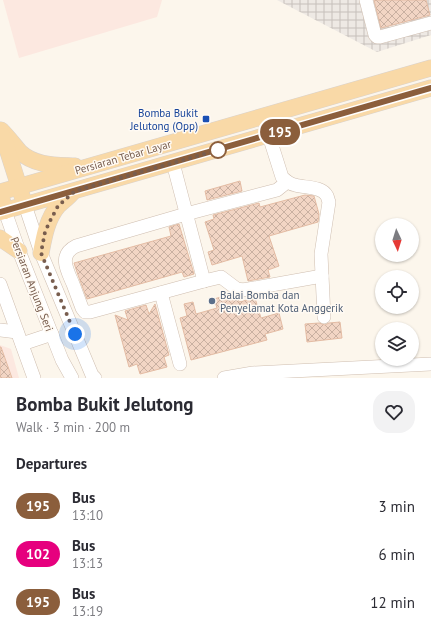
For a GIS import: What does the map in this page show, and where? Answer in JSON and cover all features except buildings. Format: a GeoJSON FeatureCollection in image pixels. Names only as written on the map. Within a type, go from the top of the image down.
{"type":"FeatureCollection","features":[{"type":"Feature","properties":{"kind":"main road","name":"Persiaran Tebar Layar"},"geometry":{"type":"LineString","coordinates":[[0,192],[431,68]]}},
{"type":"Feature","properties":{"kind":"main road","name":"Persiaran Tebar Layar"},"geometry":{"type":"LineString","coordinates":[[3,211],[431,88]]}},
{"type":"Feature","properties":{"kind":"main road"},"geometry":{"type":"LineString","coordinates":[[1,127],[20,152],[30,159],[53,165],[88,167]]}},
{"type":"Feature","properties":{"kind":"main road"},"geometry":{"type":"LineString","coordinates":[[1,127],[25,205]]}},
{"type":"Feature","properties":{"kind":"main road"},"geometry":{"type":"LineString","coordinates":[[41,253],[45,232],[58,206],[75,191]]}},
{"type":"Feature","properties":{"kind":"main road"},"geometry":{"type":"LineString","coordinates":[[0,192],[3,211]]}},
{"type":"Feature","properties":{"kind":"main road"},"geometry":{"type":"LineString","coordinates":[[0,238],[19,251]]}},
{"type":"Feature","properties":{"kind":"street"},"geometry":{"type":"LineString","coordinates":[[366,0],[375,35],[377,37],[380,38],[431,22]]}},
{"type":"Feature","properties":{"kind":"street"},"geometry":{"type":"LineString","coordinates":[[263,116],[282,177],[287,182],[294,185],[319,189],[325,193],[329,202],[321,254],[324,317]]}},
{"type":"Feature","properties":{"kind":"street"},"geometry":{"type":"LineString","coordinates":[[173,163],[204,281]]}},
{"type":"Feature","properties":{"kind":"street"},"geometry":{"type":"LineString","coordinates":[[287,182],[277,190],[186,214],[76,246],[70,249],[67,254],[67,270],[85,312],[90,312],[221,277],[237,289],[243,290],[322,276]]}},
{"type":"Feature","properties":{"kind":"street","name":"Persiaran Anjung Seri"},"geometry":{"type":"LineString","coordinates":[[25,205],[41,253],[92,375],[95,378]]}},
{"type":"Feature","properties":{"kind":"street","name":"Persiaran Anjung Seri"},"geometry":{"type":"LineString","coordinates":[[3,211],[62,360],[72,378]]}},
{"type":"Feature","properties":{"kind":"street"},"geometry":{"type":"LineString","coordinates":[[0,284],[34,378]]}},
{"type":"Feature","properties":{"kind":"street"},"geometry":{"type":"LineString","coordinates":[[161,293],[180,364]]}},
{"type":"Feature","properties":{"kind":"street"},"geometry":{"type":"LineString","coordinates":[[0,330],[17,332]]}},
{"type":"Feature","properties":{"kind":"street"},"geometry":{"type":"LineString","coordinates":[[22,344],[52,334]]}},
{"type":"Feature","properties":{"kind":"street"},"geometry":{"type":"LineString","coordinates":[[224,378],[253,373],[431,364]]}},
{"type":"Feature","properties":{"kind":"shaded area"},"geometry":{"type":"Polygon","coordinates":[[[3,0],[162,0],[157,17],[19,58],[3,0]]]}},
{"type":"Feature","properties":{"kind":"shaded area"},"geometry":{"type":"Polygon","coordinates":[[[277,0],[431,0],[431,35],[377,52],[277,0]]]}},
{"type":"Feature","properties":{"kind":"shaded area"},"geometry":{"type":"Polygon","coordinates":[[[0,345],[11,349],[19,378],[0,378],[0,345]]]}},
{"type":"Feature","properties":{"kind":"bus line","name":"195"},"geometry":{"type":"LineString","coordinates":[[0,212],[431,88]]}},
{"type":"Feature","properties":{"kind":"place","name":"Bomba Bukit Jelutong (Opp)"},"geometry":{"type":"Point","coordinates":[206,119]}},
{"type":"Feature","properties":{"kind":"place","name":"Balai Bomba dan Penyelamat Kota Anggerik"},"geometry":{"type":"Point","coordinates":[212,301]}},
{"type":"Feature","properties":{"kind":"route"},"geometry":{"type":"LineString","coordinates":[[75,334],[41,253],[45,232],[58,206],[75,191],[218,150]]}}]}
